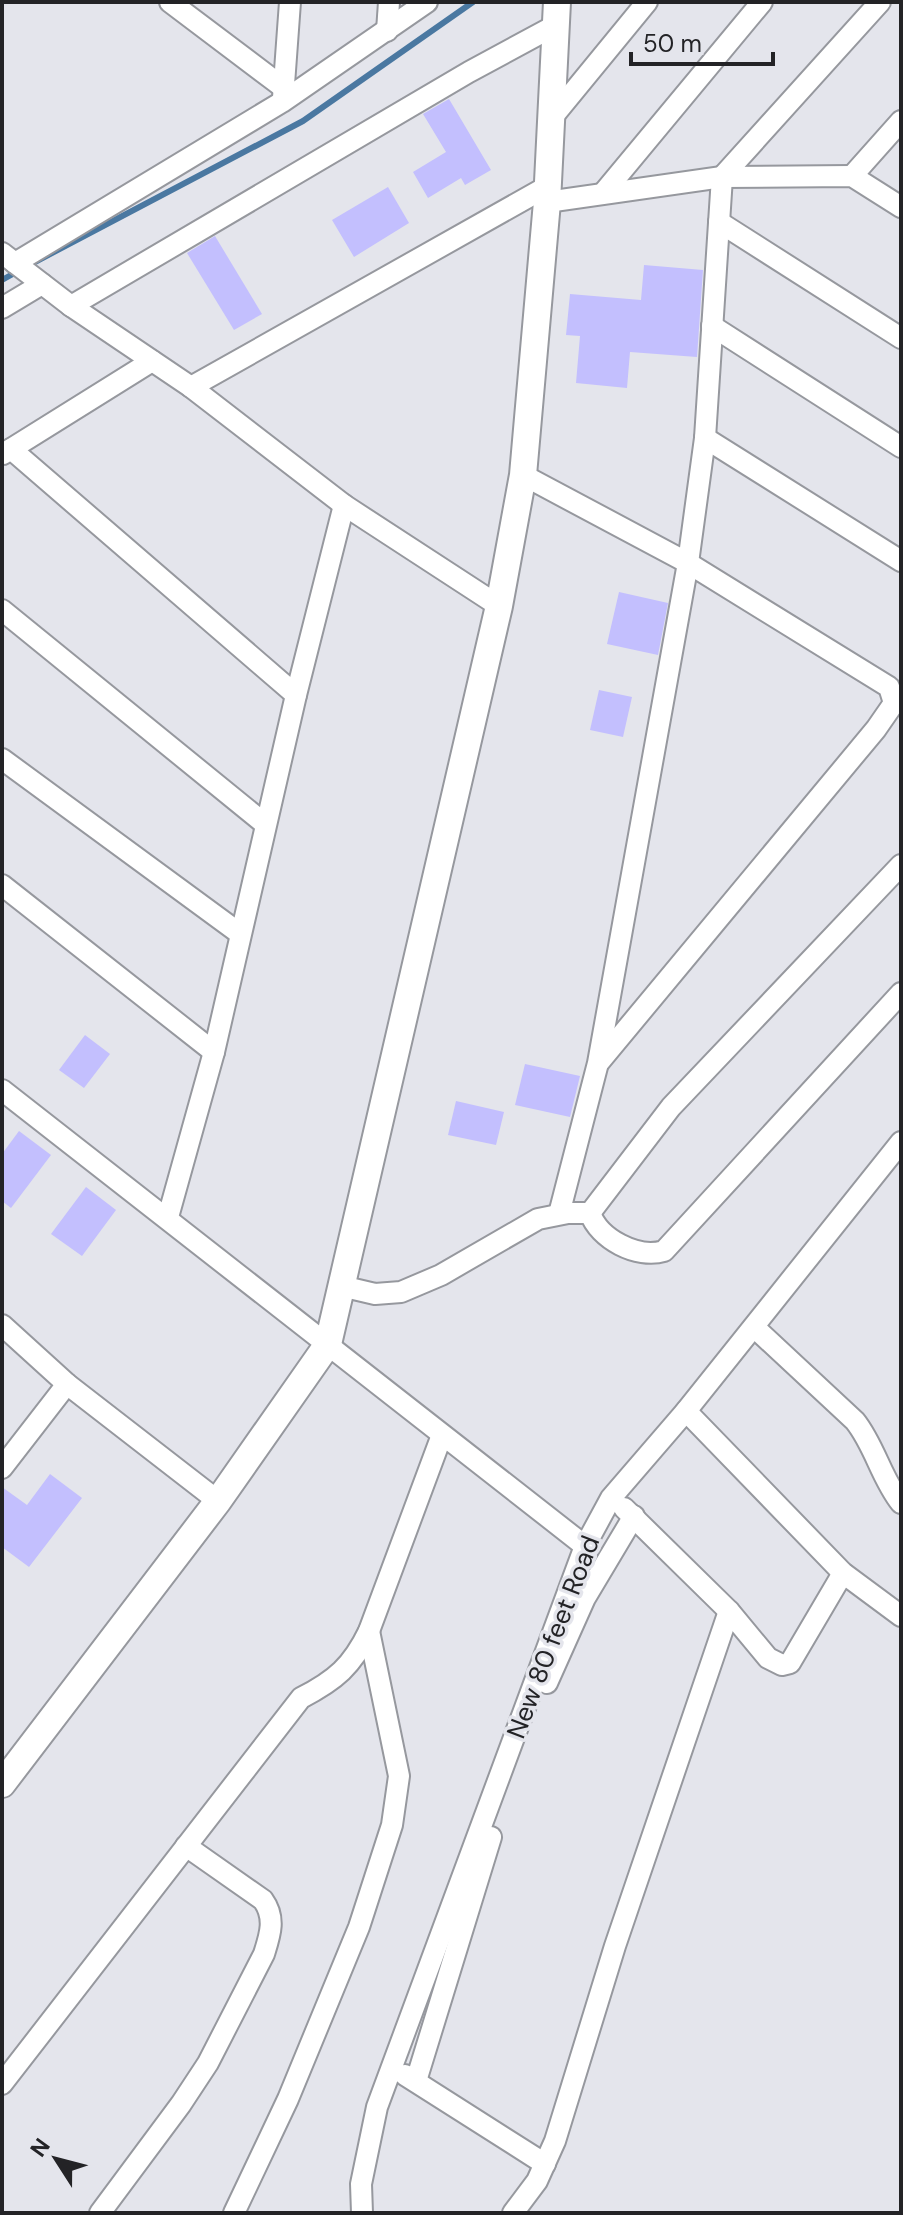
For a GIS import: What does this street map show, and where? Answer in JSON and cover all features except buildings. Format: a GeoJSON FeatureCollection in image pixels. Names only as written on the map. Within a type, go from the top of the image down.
{"type":"FeatureCollection","features":[{"type":"Feature","properties":{"kind":"street"},"geometry":{"type":"LineString","coordinates":[[170,2],[283,95]]}},
{"type":"Feature","properties":{"kind":"street"},"geometry":{"type":"LineString","coordinates":[[283,95],[290,2]]}},
{"type":"Feature","properties":{"kind":"street"},"geometry":{"type":"LineString","coordinates":[[387,31],[389,2]]}},
{"type":"Feature","properties":{"kind":"street"},"geometry":{"type":"LineString","coordinates":[[427,2],[387,31],[283,95],[9,258],[71,306],[191,387],[344,505],[499,606]]}},
{"type":"Feature","properties":{"kind":"street"},"geometry":{"type":"LineString","coordinates":[[551,119],[647,2]]}},
{"type":"Feature","properties":{"kind":"street"},"geometry":{"type":"LineString","coordinates":[[605,191],[762,2]]}},
{"type":"Feature","properties":{"kind":"street"},"geometry":{"type":"LineString","coordinates":[[559,1214],[598,1063],[688,563],[705,438],[722,177],[880,2]]}},
{"type":"Feature","properties":{"kind":"street"},"geometry":{"type":"LineString","coordinates":[[2,1784],[218,1501],[328,1344],[499,606],[523,475],[547,194],[557,14]]}},
{"type":"Feature","properties":{"kind":"street"},"geometry":{"type":"LineString","coordinates":[[71,306],[469,72],[557,14]]}},
{"type":"Feature","properties":{"kind":"street"},"geometry":{"type":"LineString","coordinates":[[852,176],[901,121]]}},
{"type":"Feature","properties":{"kind":"street"},"geometry":{"type":"LineString","coordinates":[[191,387],[547,194],[605,191],[722,177],[852,176],[901,207]]}},
{"type":"Feature","properties":{"kind":"street"},"geometry":{"type":"LineString","coordinates":[[719,222],[901,338]]}},
{"type":"Feature","properties":{"kind":"street"},"geometry":{"type":"LineString","coordinates":[[2,308],[42,284]]}},
{"type":"Feature","properties":{"kind":"street"},"geometry":{"type":"LineString","coordinates":[[712,326],[901,447]]}},
{"type":"Feature","properties":{"kind":"street"},"geometry":{"type":"LineString","coordinates":[[152,361],[6,451],[296,695]]}},
{"type":"Feature","properties":{"kind":"street"},"geometry":{"type":"LineString","coordinates":[[705,438],[901,561]]}},
{"type":"Feature","properties":{"kind":"street"},"geometry":{"type":"LineString","coordinates":[[523,475],[688,563],[889,687],[894,703],[866,741],[598,1063]]}},
{"type":"Feature","properties":{"kind":"street"},"geometry":{"type":"LineString","coordinates":[[168,1217],[214,1052],[239,933],[344,505]]}},
{"type":"Feature","properties":{"kind":"street"},"geometry":{"type":"LineString","coordinates":[[2,610],[265,824]]}},
{"type":"Feature","properties":{"kind":"street"},"geometry":{"type":"LineString","coordinates":[[2,759],[239,933]]}},
{"type":"Feature","properties":{"kind":"street"},"geometry":{"type":"LineString","coordinates":[[590,1213],[671,1107],[901,865]]}},
{"type":"Feature","properties":{"kind":"street"},"geometry":{"type":"LineString","coordinates":[[2,885],[214,1052]]}},
{"type":"Feature","properties":{"kind":"street"},"geometry":{"type":"LineString","coordinates":[[590,1213],[593,1223],[624,1246],[643,1252],[664,1251],[901,993]]}},
{"type":"Feature","properties":{"kind":"street"},"geometry":{"type":"LineString","coordinates":[[2,1090],[585,1546]]}},
{"type":"Feature","properties":{"kind":"street","name":"New 80 feet Road"},"geometry":{"type":"LineString","coordinates":[[362,2213],[361,2184],[377,2107],[585,1546],[611,1498],[686,1411],[901,1142]]}},
{"type":"Feature","properties":{"kind":"street"},"geometry":{"type":"LineString","coordinates":[[341,1286],[375,1294],[401,1292],[441,1275],[538,1219],[559,1214],[590,1213]]}},
{"type":"Feature","properties":{"kind":"street"},"geometry":{"type":"LineString","coordinates":[[2,1325],[67,1384],[218,1501]]}},
{"type":"Feature","properties":{"kind":"street"},"geometry":{"type":"LineString","coordinates":[[754,1327],[855,1421],[867,1436],[901,1503]]}},
{"type":"Feature","properties":{"kind":"street"},"geometry":{"type":"LineString","coordinates":[[2,1468],[67,1384]]}},
{"type":"Feature","properties":{"kind":"street"},"geometry":{"type":"LineString","coordinates":[[686,1411],[843,1573],[901,1616]]}},
{"type":"Feature","properties":{"kind":"street"},"geometry":{"type":"LineString","coordinates":[[2,2084],[301,1698],[322,1687],[357,1657],[442,1435]]}},
{"type":"Feature","properties":{"kind":"street"},"geometry":{"type":"LineString","coordinates":[[611,1498],[634,1516],[729,1611],[768,1658],[782,1665],[790,1663],[843,1573]]}},
{"type":"Feature","properties":{"kind":"street"},"geometry":{"type":"LineString","coordinates":[[416,2081],[485,1855],[537,1706],[585,1598],[634,1516]]}},
{"type":"Feature","properties":{"kind":"street"},"geometry":{"type":"LineString","coordinates":[[513,2213],[537,2181],[555,2141],[615,1946],[729,1611]]}},
{"type":"Feature","properties":{"kind":"street"},"geometry":{"type":"LineString","coordinates":[[234,2213],[288,2099],[359,1927],[392,1825],[399,1776],[369,1631]]}},
{"type":"Feature","properties":{"kind":"street"},"geometry":{"type":"LineString","coordinates":[[100,2213],[208,2063],[270,1936],[272,1920],[263,1900],[186,1846]]}},
{"type":"Feature","properties":{"kind":"street"},"geometry":{"type":"LineString","coordinates":[[391,2068],[545,2164]]}},
{"type":"Feature","properties":{"kind":"waterway"},"geometry":{"type":"LineString","coordinates":[[33,263],[303,121],[473,2]]}},
{"type":"Feature","properties":{"kind":"waterway"},"geometry":{"type":"LineString","coordinates":[[2,280],[20,270]]}}]}
